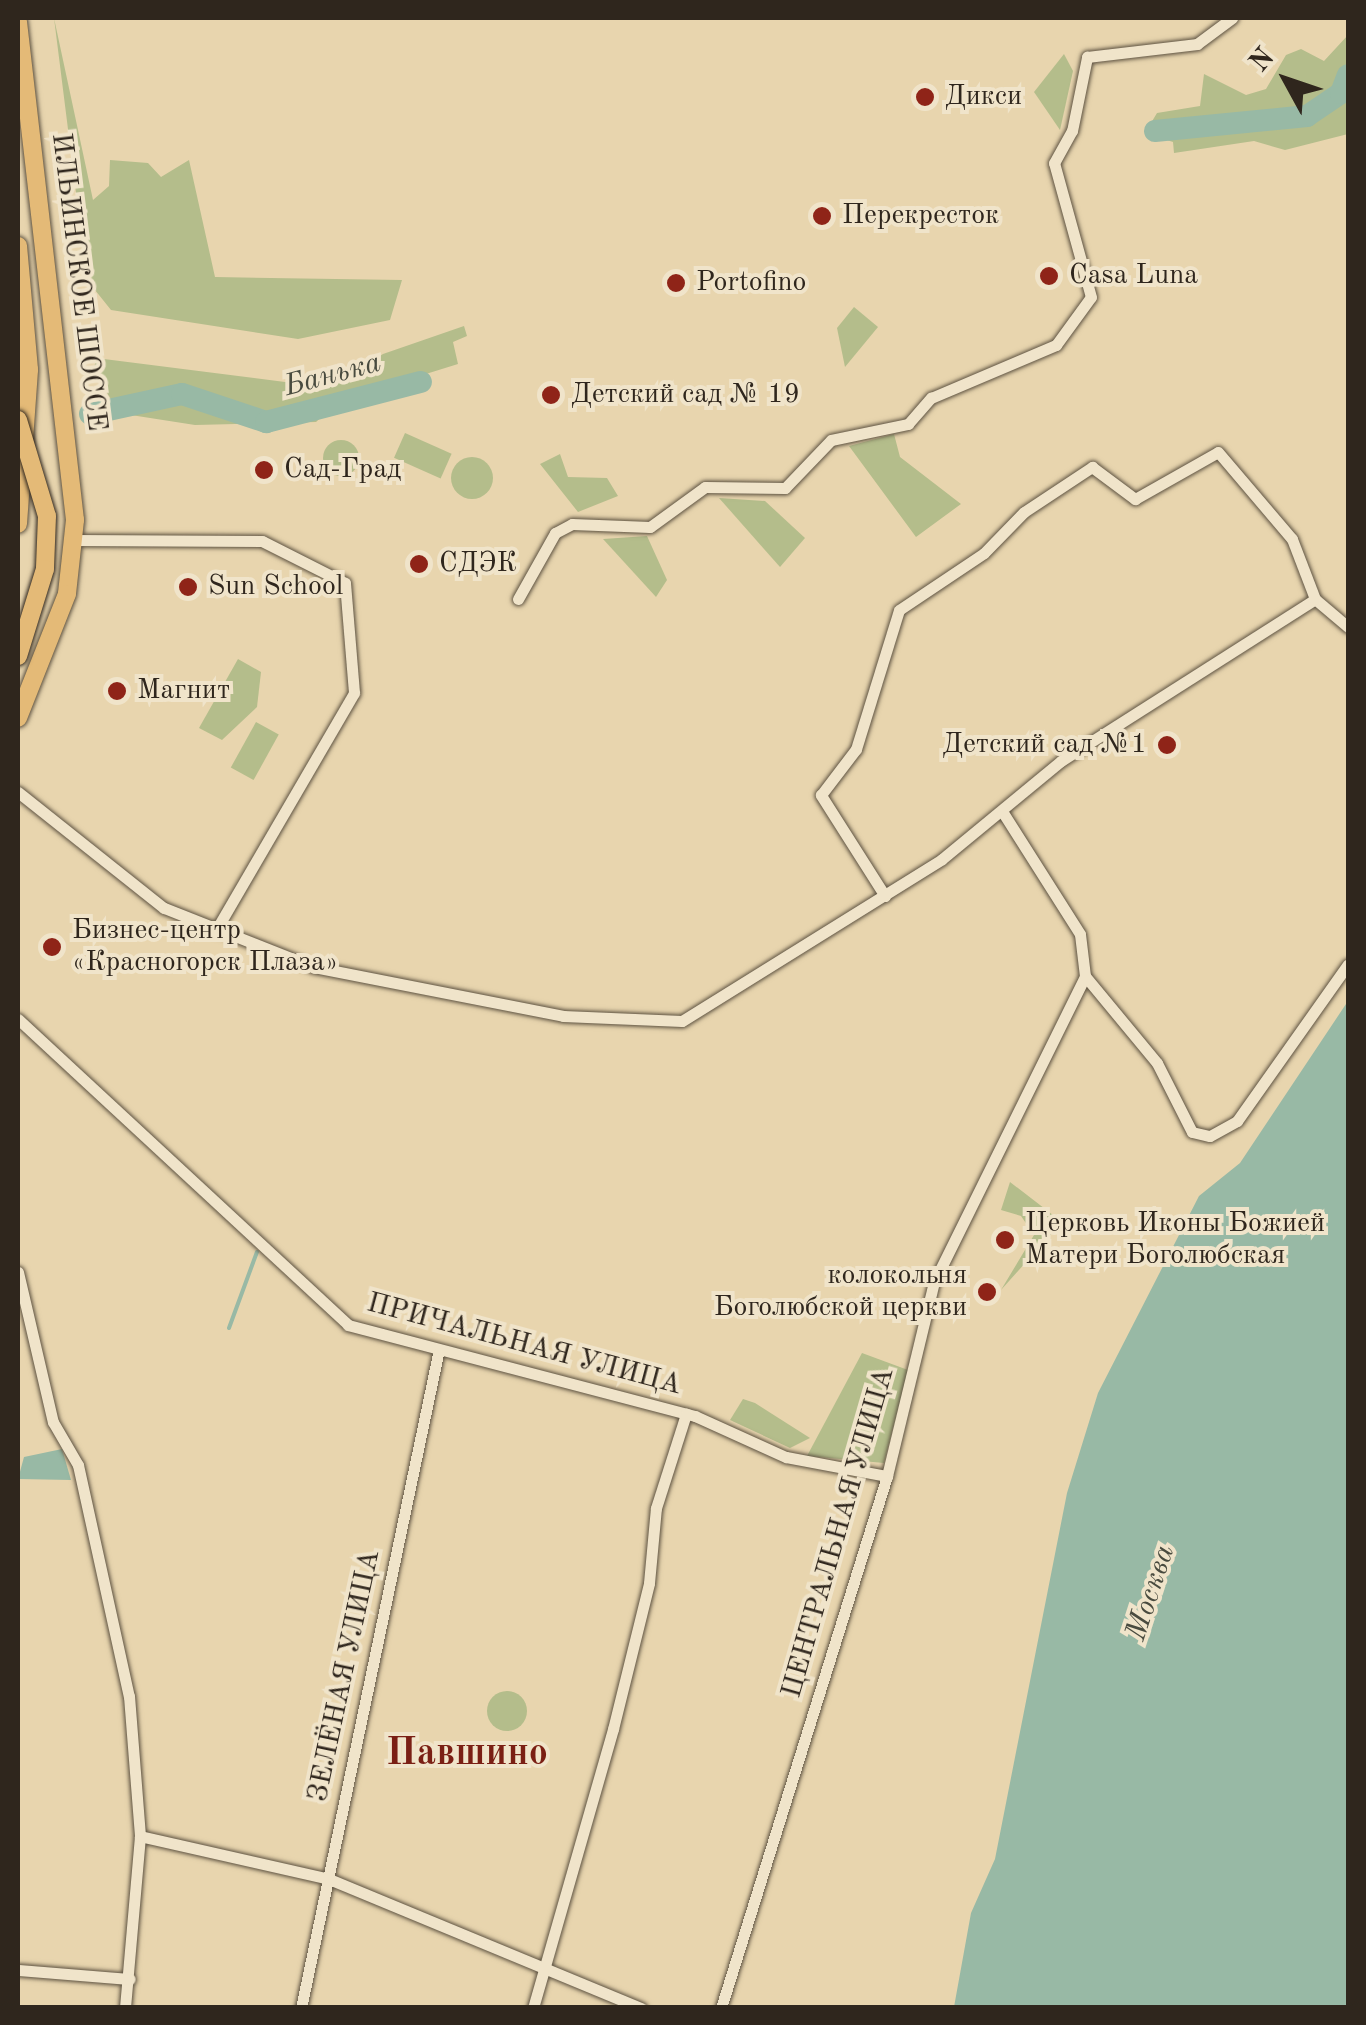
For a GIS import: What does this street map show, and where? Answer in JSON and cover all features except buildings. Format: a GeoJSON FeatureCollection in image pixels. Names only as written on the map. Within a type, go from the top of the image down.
{"type":"FeatureCollection","features":[{"type":"Feature","properties":{"kind":"main road","name":"ИЛЬИНСКОЕ ШОССЕ"},"geometry":{"type":"LineString","coordinates":[[18,22],[70,444],[73,540],[53,644],[18,718]]}},
{"type":"Feature","properties":{"kind":"main road"},"geometry":{"type":"LineString","coordinates":[[18,246],[29,370],[18,524]]}},
{"type":"Feature","properties":{"kind":"main road"},"geometry":{"type":"LineString","coordinates":[[18,420],[47,516],[45,569],[18,656]]}},
{"type":"Feature","properties":{"kind":"street"},"geometry":{"type":"LineString","coordinates":[[518,599],[555,533],[572,524],[650,527],[705,487],[785,488],[830,440],[908,424],[931,398],[1056,345],[1091,297],[1054,162],[1072,131],[1087,57],[1197,44],[1232,18]]}},
{"type":"Feature","properties":{"kind":"street"},"geometry":{"type":"LineString","coordinates":[[885,896],[820,795],[856,749],[899,610],[984,553],[1024,512],[1092,467],[1134,499],[1218,452],[1292,539],[1315,599],[1348,627]]}},
{"type":"Feature","properties":{"kind":"street"},"geometry":{"type":"LineString","coordinates":[[73,540],[262,541],[346,584],[354,693],[216,930]]}},
{"type":"Feature","properties":{"kind":"street"},"geometry":{"type":"LineString","coordinates":[[18,792],[122,881],[216,930],[365,984],[652,1025],[698,1016],[885,896],[1002,811],[1061,760],[1315,599]]}},
{"type":"Feature","properties":{"kind":"street"},"geometry":{"type":"LineString","coordinates":[[1002,811],[1080,934],[1085,976],[1157,1063],[1192,1132],[1210,1136],[1237,1121],[1348,964]]}},
{"type":"Feature","properties":{"kind":"street","name":"ЦЕНТРАЛЬНАЯ УЛИЦА"},"geometry":{"type":"LineString","coordinates":[[721,2008],[887,1476],[941,1262],[1085,976]]}},
{"type":"Feature","properties":{"kind":"street","name":"ПРИЧАЛЬНАЯ УЛИЦА"},"geometry":{"type":"LineString","coordinates":[[18,1019],[332,1315],[438,1354],[686,1414],[786,1457],[887,1476]]}},
{"type":"Feature","properties":{"kind":"street"},"geometry":{"type":"LineString","coordinates":[[18,1272],[53,1422],[78,1465],[110,1588],[140,1836],[130,1979],[124,2008]]}},
{"type":"Feature","properties":{"kind":"street","name":"ЗЕЛЁНАЯ УЛИЦА"},"geometry":{"type":"LineString","coordinates":[[301,2008],[438,1354]]}},
{"type":"Feature","properties":{"kind":"street"},"geometry":{"type":"LineString","coordinates":[[533,2008],[686,1414]]}},
{"type":"Feature","properties":{"kind":"street"},"geometry":{"type":"LineString","coordinates":[[140,1836],[329,1879],[546,1965],[642,2008]]}},
{"type":"Feature","properties":{"kind":"street"},"geometry":{"type":"LineString","coordinates":[[18,1970],[130,1979]]}},
{"type":"Feature","properties":{"kind":"shaded area"},"geometry":{"type":"Polygon","coordinates":[[[54,18],[93,200],[109,186],[110,160],[148,163],[161,177],[189,160],[215,277],[402,280],[390,320],[298,339],[111,310],[87,280],[54,18]]]}},
{"type":"Feature","properties":{"kind":"shaded area"},"geometry":{"type":"Polygon","coordinates":[[[1348,35],[1348,134],[1285,150],[1254,141],[1174,153],[1173,142],[1145,133],[1157,113],[1200,106],[1204,74],[1246,95],[1266,89],[1286,55],[1301,49],[1324,61],[1348,35]]]}},
{"type":"Feature","properties":{"kind":"shaded area"},"geometry":{"type":"Polygon","coordinates":[[[1064,54],[1073,71],[1060,130],[1034,92],[1064,54]]]}},
{"type":"Feature","properties":{"kind":"shaded area"},"geometry":{"type":"Polygon","coordinates":[[[854,307],[878,327],[845,367],[837,328],[854,307]]]}},
{"type":"Feature","properties":{"kind":"shaded area"},"geometry":{"type":"Polygon","coordinates":[[[464,326],[467,336],[453,342],[458,364],[339,401],[316,422],[195,425],[118,413],[94,369],[96,358],[285,382],[345,379],[383,354],[464,326]]]}},
{"type":"Feature","properties":{"kind":"shaded area"},"geometry":{"type":"Polygon","coordinates":[[[405,433],[452,454],[441,478],[394,458],[405,433]]]}},
{"type":"Feature","properties":{"kind":"shaded area"},"geometry":{"type":"Polygon","coordinates":[[[894,434],[900,457],[961,504],[916,537],[849,446],[894,434]]]}},
{"type":"Feature","properties":{"kind":"shaded area"},"geometry":{"type":"Polygon","coordinates":[[[341,440],[354,445],[359,458],[354,471],[341,476],[328,471],[323,458],[328,445],[341,440]]]}},
{"type":"Feature","properties":{"kind":"shaded area"},"geometry":{"type":"Polygon","coordinates":[[[560,454],[568,477],[607,478],[618,496],[578,512],[540,464],[560,454]]]}},
{"type":"Feature","properties":{"kind":"shaded area"},"geometry":{"type":"Polygon","coordinates":[[[472,457],[487,463],[493,478],[487,493],[472,499],[457,493],[451,478],[457,463],[472,457]]]}},
{"type":"Feature","properties":{"kind":"shaded area"},"geometry":{"type":"Polygon","coordinates":[[[719,498],[765,501],[805,538],[780,567],[719,498]]]}},
{"type":"Feature","properties":{"kind":"shaded area"},"geometry":{"type":"Polygon","coordinates":[[[647,536],[667,580],[656,597],[603,539],[647,536]]]}},
{"type":"Feature","properties":{"kind":"shaded area"},"geometry":{"type":"Polygon","coordinates":[[[238,659],[261,672],[257,707],[222,740],[199,728],[238,659]]]}},
{"type":"Feature","properties":{"kind":"shaded area"},"geometry":{"type":"Polygon","coordinates":[[[256,722],[279,735],[254,780],[231,767],[256,722]]]}},
{"type":"Feature","properties":{"kind":"shaded area"},"geometry":{"type":"Polygon","coordinates":[[[1010,1182],[1062,1222],[1001,1290],[1034,1235],[1021,1216],[1001,1210],[1010,1182]]]}},
{"type":"Feature","properties":{"kind":"shaded area"},"geometry":{"type":"Polygon","coordinates":[[[862,1353],[908,1370],[884,1463],[807,1456],[862,1353]]]}},
{"type":"Feature","properties":{"kind":"shaded area"},"geometry":{"type":"Polygon","coordinates":[[[743,1399],[810,1438],[790,1448],[730,1420],[743,1399]]]}},
{"type":"Feature","properties":{"kind":"shaded area"},"geometry":{"type":"Polygon","coordinates":[[[507,1691],[521,1697],[527,1711],[521,1725],[507,1731],[493,1725],[487,1711],[493,1697],[507,1691]]]}},
{"type":"Feature","properties":{"kind":"water","name":"Москва"},"geometry":{"type":"Polygon","coordinates":[[[1348,1001],[1348,2007],[954,2007],[971,1913],[995,1859],[1067,1493],[1098,1393],[1199,1196],[1240,1163],[1348,1001]]]}},
{"type":"Feature","properties":{"kind":"water"},"geometry":{"type":"Polygon","coordinates":[[[62,1449],[71,1480],[18,1479],[24,1457],[62,1449]]]}},
{"type":"Feature","properties":{"kind":"waterway","name":"Банька"},"geometry":{"type":"LineString","coordinates":[[1155,131],[1307,116],[1341,93],[1348,75]]}},
{"type":"Feature","properties":{"kind":"waterway","name":"Банька"},"geometry":{"type":"LineString","coordinates":[[90,414],[182,394],[266,422],[421,382]]}},
{"type":"Feature","properties":{"kind":"waterway"},"geometry":{"type":"LineString","coordinates":[[229,1328],[257,1252]]}},
{"type":"Feature","properties":{"kind":"place","name":"Дикси"},"geometry":{"type":"Point","coordinates":[925,97]}},
{"type":"Feature","properties":{"kind":"place","name":"Перекресток"},"geometry":{"type":"Point","coordinates":[822,216]}},
{"type":"Feature","properties":{"kind":"place","name":"Casa Luna"},"geometry":{"type":"Point","coordinates":[1049,276]}},
{"type":"Feature","properties":{"kind":"place","name":"Portofino"},"geometry":{"type":"Point","coordinates":[676,283]}},
{"type":"Feature","properties":{"kind":"place","name":"Детский сад № 19"},"geometry":{"type":"Point","coordinates":[551,395]}},
{"type":"Feature","properties":{"kind":"place","name":"Сад-Град"},"geometry":{"type":"Point","coordinates":[264,470]}},
{"type":"Feature","properties":{"kind":"place","name":"СДЭК"},"geometry":{"type":"Point","coordinates":[419,564]}},
{"type":"Feature","properties":{"kind":"place","name":"Sun School"},"geometry":{"type":"Point","coordinates":[188,587]}},
{"type":"Feature","properties":{"kind":"place","name":"Магнит"},"geometry":{"type":"Point","coordinates":[117,691]}},
{"type":"Feature","properties":{"kind":"place","name":"Детский сад №1"},"geometry":{"type":"Point","coordinates":[1167,745]}},
{"type":"Feature","properties":{"kind":"place","name":"Бизнес-центр «Красногорск Плаза»"},"geometry":{"type":"Point","coordinates":[52,947]}},
{"type":"Feature","properties":{"kind":"place","name":"Церковь Иконы Божией Матери Боголюбская"},"geometry":{"type":"Point","coordinates":[1005,1240]}},
{"type":"Feature","properties":{"kind":"place","name":"колокольня Боголюбской церкви"},"geometry":{"type":"Point","coordinates":[987,1292]}},
{"type":"Feature","properties":{"kind":"district","name":"Павшино"},"geometry":{"type":"Point","coordinates":[467,1755]}}]}
